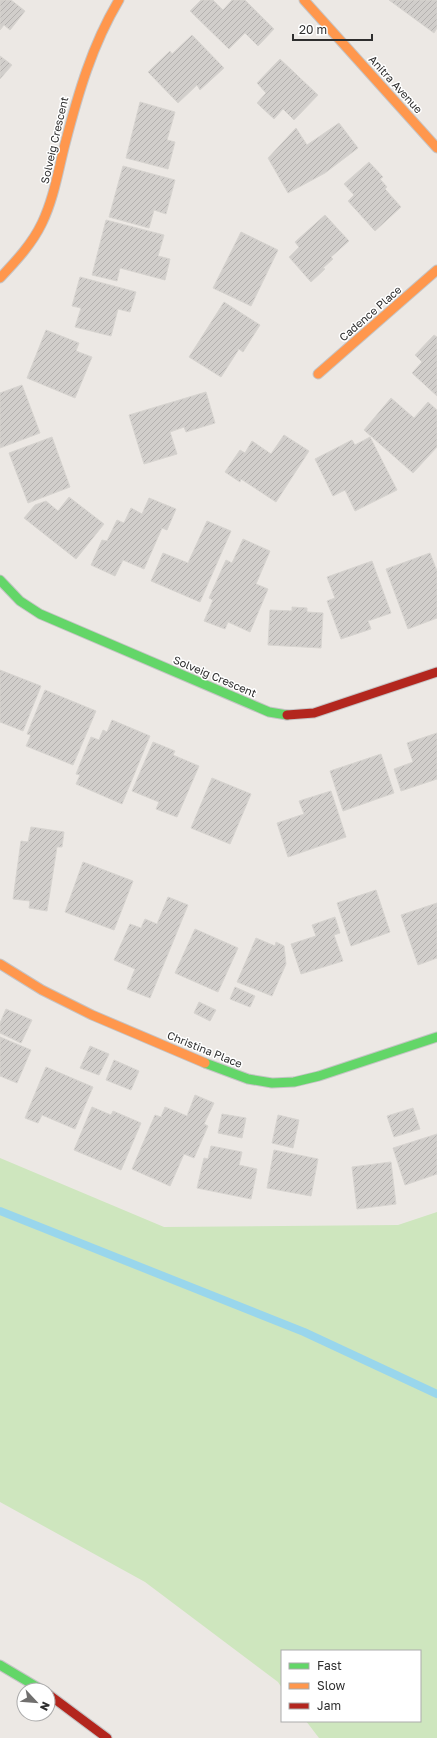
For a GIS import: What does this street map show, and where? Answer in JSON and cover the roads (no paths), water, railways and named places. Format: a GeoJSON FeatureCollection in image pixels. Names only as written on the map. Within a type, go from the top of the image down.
{"type":"FeatureCollection","features":[{"type":"Feature","properties":{"kind":"street","name":"Solveig Crescent"},"geometry":{"type":"LineString","coordinates":[[0,278],[30,244],[51,203],[77,94],[88,60],[113,10],[120,0]]}},
{"type":"Feature","properties":{"kind":"street","name":"Anitra Avenue"},"geometry":{"type":"LineString","coordinates":[[304,0],[437,148]]}},
{"type":"Feature","properties":{"kind":"street","name":"Cadence Place"},"geometry":{"type":"LineString","coordinates":[[318,374],[437,270]]}},
{"type":"Feature","properties":{"kind":"street","name":"Solveig Crescent"},"geometry":{"type":"LineString","coordinates":[[0,580],[20,601],[40,614],[269,712],[282,715],[314,713],[437,672]]}},
{"type":"Feature","properties":{"kind":"street","name":"Christina Place"},"geometry":{"type":"LineString","coordinates":[[0,964],[48,993],[92,1015],[218,1069],[254,1080],[272,1083],[301,1081],[437,1037]]}},
{"type":"Feature","properties":{"kind":"street"},"geometry":{"type":"LineString","coordinates":[[0,1665],[29,1682]]}},
{"type":"Feature","properties":{"kind":"street"},"geometry":{"type":"LineString","coordinates":[[56,1700],[107,1738]]}},
{"type":"Feature","properties":{"kind":"waterway"},"geometry":{"type":"LineString","coordinates":[[0,1211],[304,1332],[437,1394]]}}]}
